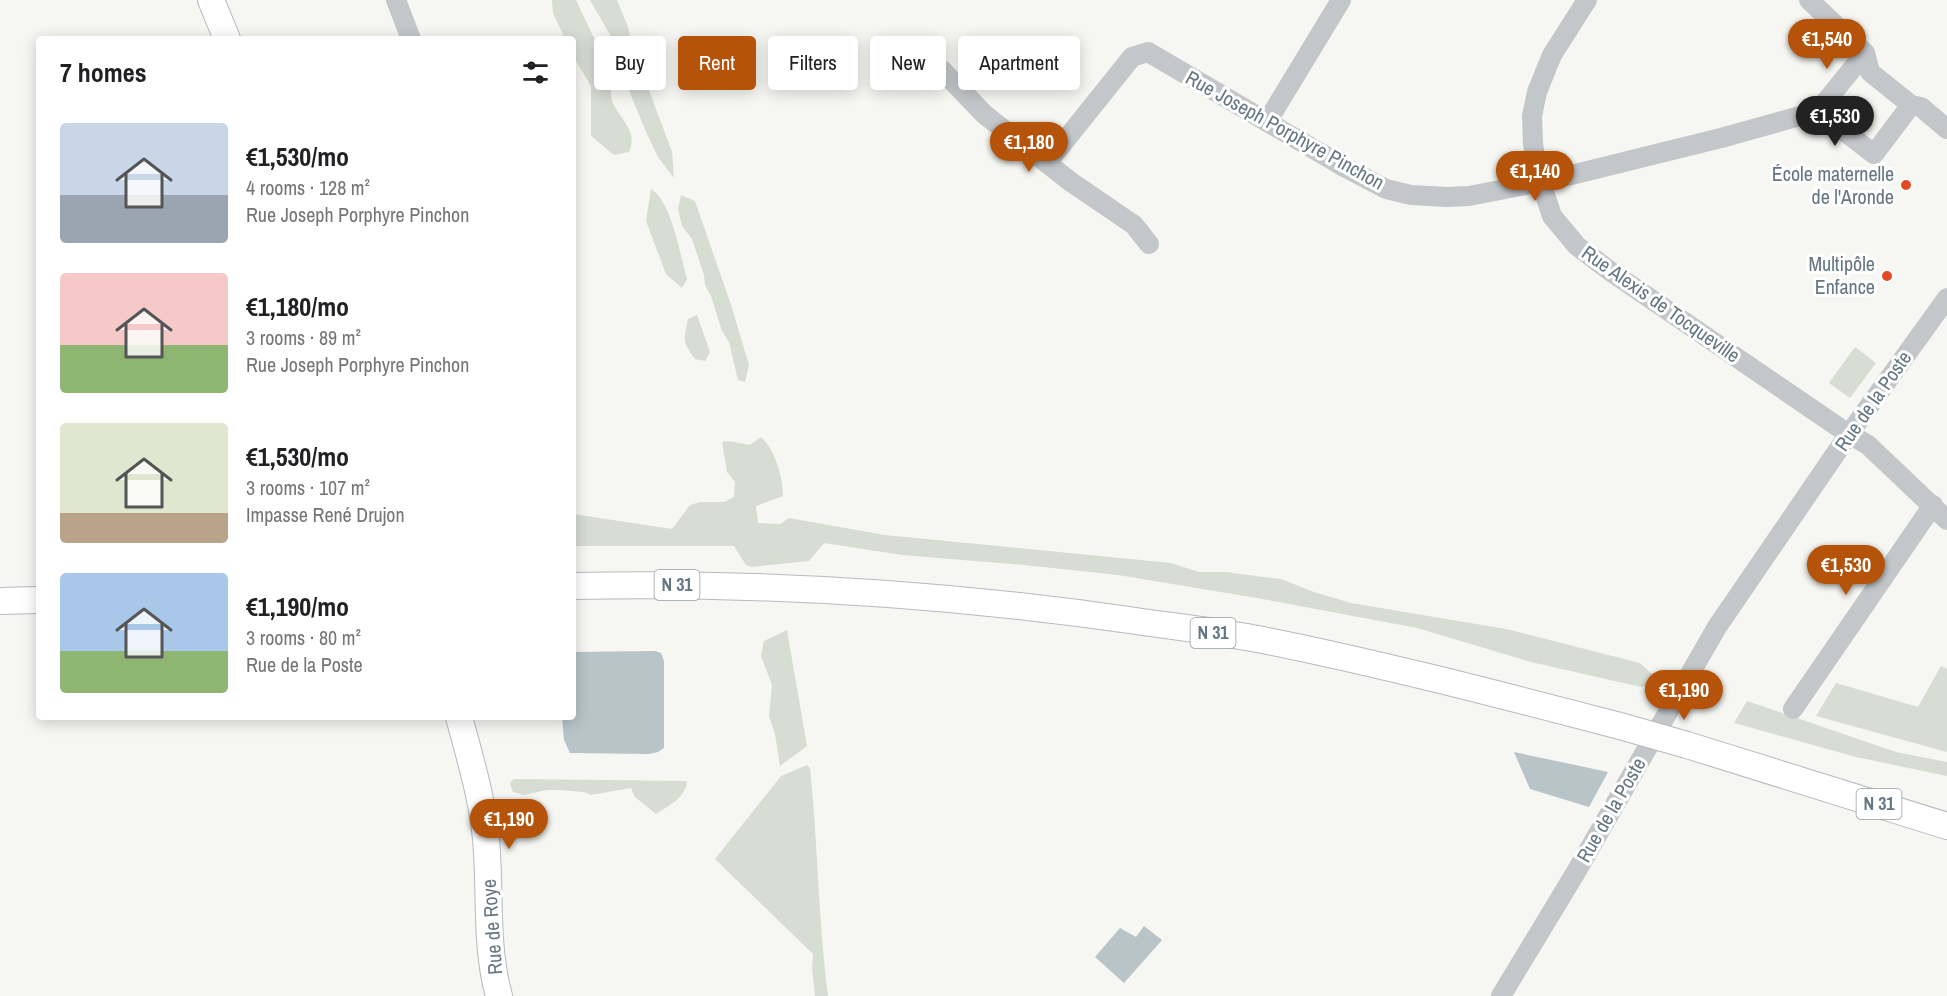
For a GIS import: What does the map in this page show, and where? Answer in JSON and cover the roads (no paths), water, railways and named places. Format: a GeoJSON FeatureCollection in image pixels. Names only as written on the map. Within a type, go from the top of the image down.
{"type":"FeatureCollection","features":[{"type":"Feature","properties":{"kind":"main road"},"geometry":{"type":"LineString","coordinates":[[212,0],[226,36]]}},
{"type":"Feature","properties":{"kind":"main road","name":"N 31"},"geometry":{"type":"LineString","coordinates":[[576,586],[689,585],[789,588],[989,603],[1088,614],[1260,639],[1416,673],[1620,726],[1947,826]]}},
{"type":"Feature","properties":{"kind":"main road"},"geometry":{"type":"LineString","coordinates":[[0,602],[36,600]]}},
{"type":"Feature","properties":{"kind":"main road","name":"Rue de Roye"},"geometry":{"type":"LineString","coordinates":[[460,720],[476,779],[485,830],[489,939],[492,968],[499,996]]}},
{"type":"Feature","properties":{"kind":"street"},"geometry":{"type":"LineString","coordinates":[[396,0],[410,36]]}},
{"type":"Feature","properties":{"kind":"street"},"geometry":{"type":"LineString","coordinates":[[1267,122],[1341,0]]}},
{"type":"Feature","properties":{"kind":"street","name":"Rue Alexis de Tocqueville"},"geometry":{"type":"LineString","coordinates":[[1587,0],[1552,55],[1537,92],[1532,117],[1533,144],[1538,174],[1552,216],[1577,246],[1610,271],[1868,445],[1947,520]]}},
{"type":"Feature","properties":{"kind":"street"},"geometry":{"type":"LineString","coordinates":[[1809,0],[1865,53],[1870,72],[1947,129]]}},
{"type":"Feature","properties":{"kind":"street","name":"Rue Joseph Porphyre Pinchon"},"geometry":{"type":"LineString","coordinates":[[1047,163],[1132,57],[1148,52],[1346,168],[1386,189],[1411,195],[1469,196],[1541,182],[1710,141],[1818,111]]}},
{"type":"Feature","properties":{"kind":"street"},"geometry":{"type":"LineString","coordinates":[[1865,53],[1818,111],[1874,154],[1916,106]]}},
{"type":"Feature","properties":{"kind":"street"},"geometry":{"type":"LineString","coordinates":[[946,74],[984,114],[1047,163],[1134,225],[1149,244]]}},
{"type":"Feature","properties":{"kind":"street","name":"Rue de la Poste"},"geometry":{"type":"LineString","coordinates":[[1501,996],[1576,872],[1717,627],[1849,434],[1947,298]]}},
{"type":"Feature","properties":{"kind":"street"},"geometry":{"type":"LineString","coordinates":[[1792,709],[1933,506]]}},
{"type":"Feature","properties":{"kind":"place","name":"École maternelle de l'Aronde"},"geometry":{"type":"Point","coordinates":[1906,185]}},
{"type":"Feature","properties":{"kind":"place","name":"Multipôle Enfance"},"geometry":{"type":"Point","coordinates":[1887,276]}}]}
